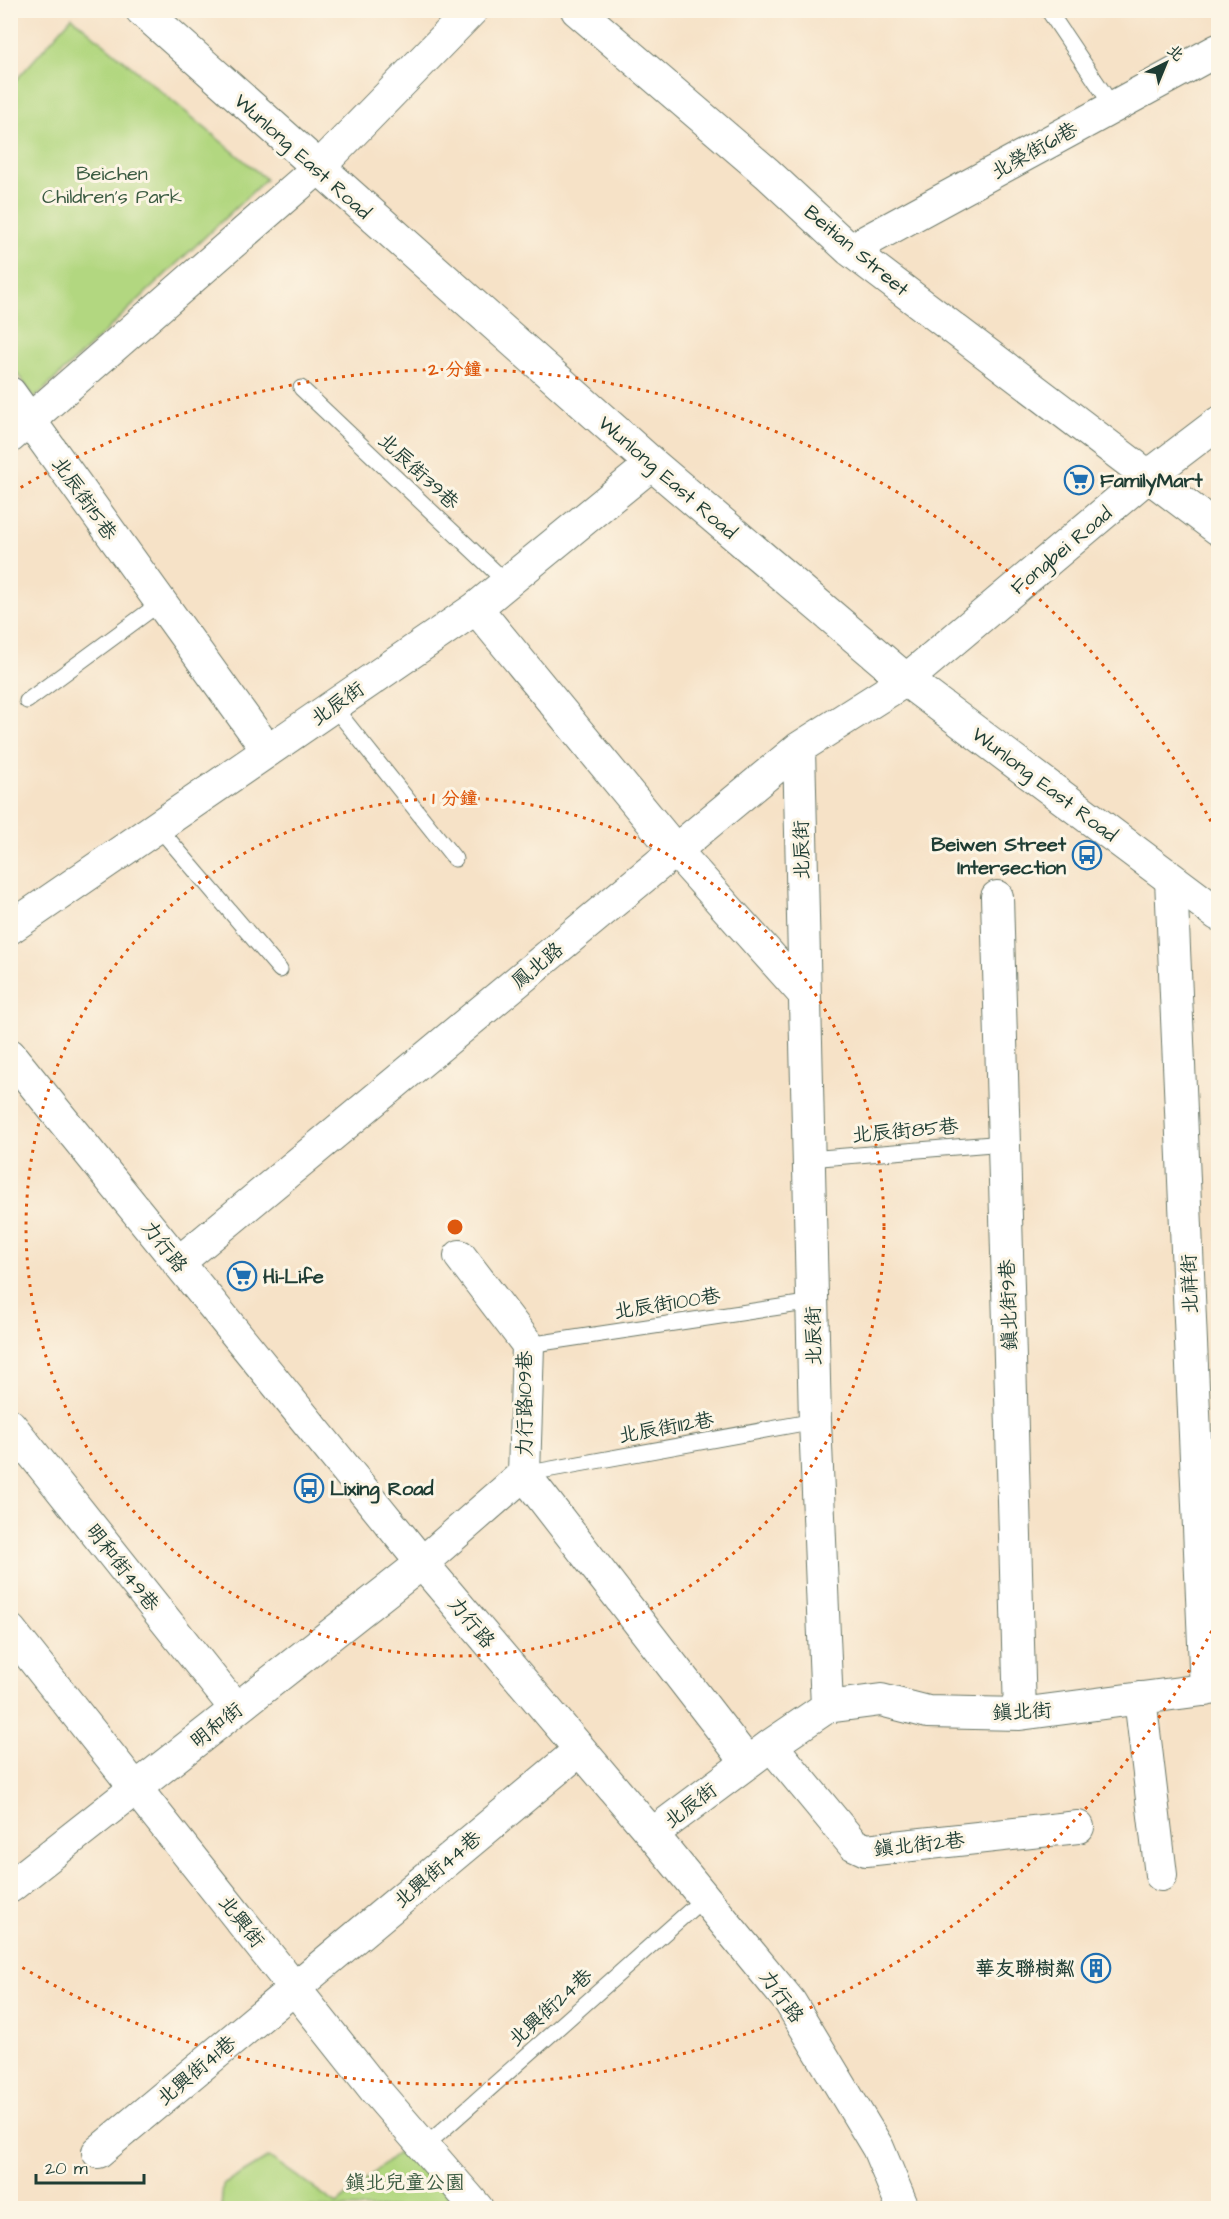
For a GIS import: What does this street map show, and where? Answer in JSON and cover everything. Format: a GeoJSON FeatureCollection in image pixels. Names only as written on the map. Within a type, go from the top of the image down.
{"type":"FeatureCollection","features":[{"type":"Feature","properties":{"kind":"street","name":"Wunlong East Road"},"geometry":{"type":"LineString","coordinates":[[142,10],[317,169],[652,464],[906,680],[1218,914]]}},
{"type":"Feature","properties":{"kind":"street"},"geometry":{"type":"LineString","coordinates":[[20,429],[317,169],[472,10]]}},
{"type":"Feature","properties":{"kind":"street","name":"Beitian Street"},"geometry":{"type":"LineString","coordinates":[[577,10],[767,173],[850,250],[1218,529]]}},
{"type":"Feature","properties":{"kind":"street","name":"北榮街61巷"},"geometry":{"type":"LineString","coordinates":[[850,250],[1218,50]]}},
{"type":"Feature","properties":{"kind":"street","name":"北辰街15巷"},"geometry":{"type":"LineString","coordinates":[[10,393],[20,429],[160,603],[268,751]]}},
{"type":"Feature","properties":{"kind":"street","name":"Fongbei Road"},"geometry":{"type":"LineString","coordinates":[[906,680],[1147,477],[1218,423]]}},
{"type":"Feature","properties":{"kind":"street","name":"北辰街"},"geometry":{"type":"LineString","coordinates":[[10,928],[476,608],[652,464]]}},
{"type":"Feature","properties":{"kind":"street"},"geometry":{"type":"LineString","coordinates":[[476,608],[675,850],[804,994]]}},
{"type":"Feature","properties":{"kind":"street","name":"鳳北路"},"geometry":{"type":"LineString","coordinates":[[178,1263],[799,748],[906,680]]}},
{"type":"Feature","properties":{"kind":"street","name":"北辰街"},"geometry":{"type":"LineString","coordinates":[[652,1834],[759,1753],[826,1707],[816,1421],[799,748]]}},
{"type":"Feature","properties":{"kind":"street","name":"北祥街"},"geometry":{"type":"LineString","coordinates":[[1172,879],[1212,1689]]}},
{"type":"Feature","properties":{"kind":"street","name":"鎮北街9巷"},"geometry":{"type":"LineString","coordinates":[[997,897],[1020,1714]]}},
{"type":"Feature","properties":{"kind":"street","name":"力行路"},"geometry":{"type":"LineString","coordinates":[[10,1055],[422,1563],[652,1834],[790,2002],[878,2148],[903,2208]]}},
{"type":"Feature","properties":{"kind":"street","name":"力行路109巷"},"geometry":{"type":"LineString","coordinates":[[422,1563],[524,1474],[528,1345],[459,1256]]}},
{"type":"Feature","properties":{"kind":"street","name":"明和街49巷"},"geometry":{"type":"LineString","coordinates":[[10,1425],[236,1709]]}},
{"type":"Feature","properties":{"kind":"street","name":"鎮北街2巷"},"geometry":{"type":"LineString","coordinates":[[524,1474],[759,1753],[853,1844],[866,1850],[1078,1827]]}},
{"type":"Feature","properties":{"kind":"street","name":"明和街"},"geometry":{"type":"LineString","coordinates":[[10,1887],[422,1563]]}},
{"type":"Feature","properties":{"kind":"street","name":"北興街"},"geometry":{"type":"LineString","coordinates":[[10,1630],[295,1988],[424,2147],[477,2208]]}},
{"type":"Feature","properties":{"kind":"street","name":"鎮北街"},"geometry":{"type":"LineString","coordinates":[[826,1707],[881,1700],[928,1712],[1020,1714],[1212,1689]]}},
{"type":"Feature","properties":{"kind":"street"},"geometry":{"type":"LineString","coordinates":[[1140,1698],[1161,1875]]}},
{"type":"Feature","properties":{"kind":"street","name":"北興街44巷"},"geometry":{"type":"LineString","coordinates":[[295,1988],[580,1750]]}},
{"type":"Feature","properties":{"kind":"street","name":"北興街41巷"},"geometry":{"type":"LineString","coordinates":[[98,2152],[295,1988]]}},
{"type":"Feature","properties":{"kind":"lane"},"geometry":{"type":"LineString","coordinates":[[1048,10],[1113,107]]}},
{"type":"Feature","properties":{"kind":"lane","name":"北辰街39巷"},"geometry":{"type":"LineString","coordinates":[[301,388],[508,584]]}},
{"type":"Feature","properties":{"kind":"lane"},"geometry":{"type":"LineString","coordinates":[[27,700],[160,603]]}},
{"type":"Feature","properties":{"kind":"lane"},"geometry":{"type":"LineString","coordinates":[[333,706],[455,859]]}},
{"type":"Feature","properties":{"kind":"lane"},"geometry":{"type":"LineString","coordinates":[[158,827],[280,969]]}},
{"type":"Feature","properties":{"kind":"lane","name":"北辰街85巷"},"geometry":{"type":"LineString","coordinates":[[809,1159],[1004,1143]]}},
{"type":"Feature","properties":{"kind":"lane","name":"北辰街100巷"},"geometry":{"type":"LineString","coordinates":[[528,1345],[813,1302]]}},
{"type":"Feature","properties":{"kind":"lane","name":"北辰街112巷"},"geometry":{"type":"LineString","coordinates":[[524,1474],[816,1421]]}},
{"type":"Feature","properties":{"kind":"lane","name":"北興街24巷"},"geometry":{"type":"LineString","coordinates":[[424,2147],[705,1898]]}},
{"type":"Feature","properties":{"kind":"green space","name":"Beichen Children's Park"},"geometry":{"type":"Polygon","coordinates":[[[72,17],[266,179],[35,398],[11,365],[10,87],[72,17]]]}},
{"type":"Feature","properties":{"kind":"green space","name":"鎮北兒童公園"},"geometry":{"type":"Polygon","coordinates":[[[409,2144],[458,2208],[221,2208],[223,2185],[269,2157],[337,2204],[409,2144]]]}},
{"type":"Feature","properties":{"kind":"place","name":"FamilyMart"},"geometry":{"type":"Point","coordinates":[1079,480]}},
{"type":"Feature","properties":{"kind":"place","name":"Beiwen Street Intersection"},"geometry":{"type":"Point","coordinates":[1087,855]}},
{"type":"Feature","properties":{"kind":"place","name":"Hi-Life"},"geometry":{"type":"Point","coordinates":[242,1276]}},
{"type":"Feature","properties":{"kind":"place","name":"Lixing Road"},"geometry":{"type":"Point","coordinates":[309,1488]}},
{"type":"Feature","properties":{"kind":"place","name":"華友聯樹粼"},"geometry":{"type":"Point","coordinates":[1096,1968]}}]}
